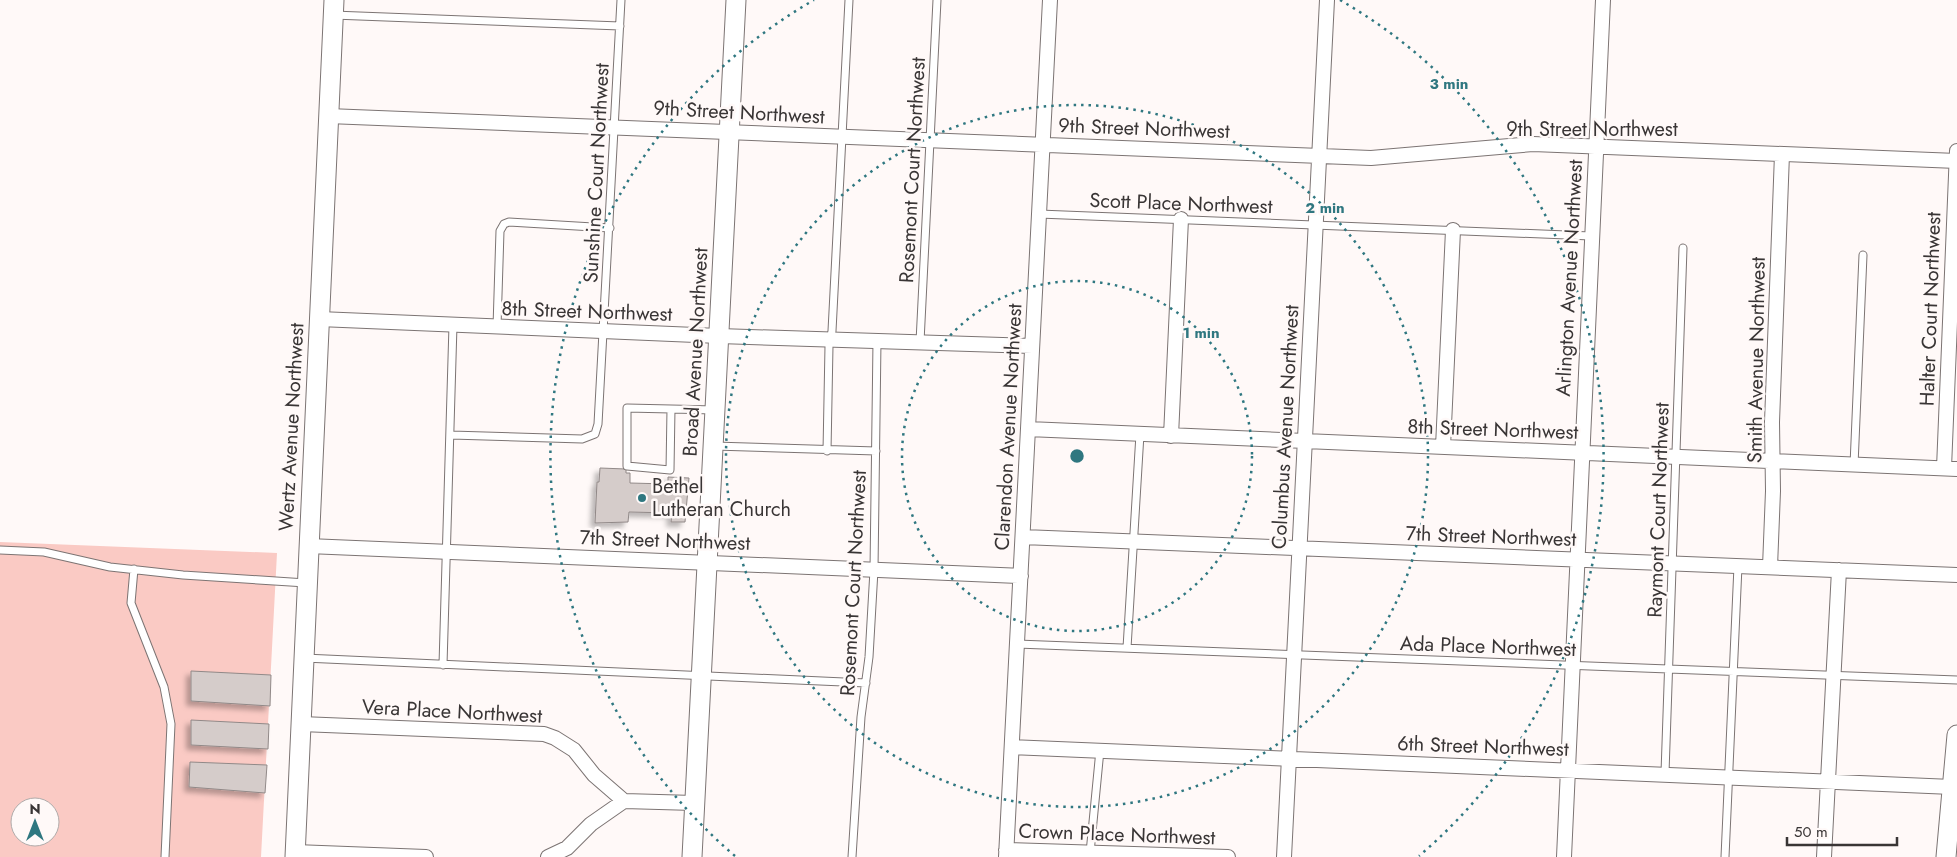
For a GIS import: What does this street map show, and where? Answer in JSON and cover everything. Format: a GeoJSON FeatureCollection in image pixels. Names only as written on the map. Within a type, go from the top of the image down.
{"type":"FeatureCollection","features":[{"type":"Feature","properties":{"kind":"main road","name":"Broad Avenue Northwest"},"geometry":{"type":"LineString","coordinates":[[692,857],[736,0]]}},
{"type":"Feature","properties":{"kind":"main road","name":"Wertz Avenue Northwest"},"geometry":{"type":"LineString","coordinates":[[295,854],[333,8]]}},
{"type":"Feature","properties":{"kind":"main road"},"geometry":{"type":"LineString","coordinates":[[1946,857],[1957,735]]}},
{"type":"Feature","properties":{"kind":"street","name":"Clarendon Avenue Northwest"},"geometry":{"type":"LineString","coordinates":[[1006,854],[1050,0]]}},
{"type":"Feature","properties":{"kind":"street","name":"Columbus Avenue Northwest"},"geometry":{"type":"LineString","coordinates":[[1284,857],[1328,0]]}},
{"type":"Feature","properties":{"kind":"street","name":"Arlington Avenue Northwest"},"geometry":{"type":"LineString","coordinates":[[1564,857],[1603,0]]}},
{"type":"Feature","properties":{"kind":"street","name":"9th Street Northwest"},"geometry":{"type":"LineString","coordinates":[[328,116],[615,126],[1371,158],[1533,144],[1957,161]]}},
{"type":"Feature","properties":{"kind":"street","name":"Halter Court Northwest"},"geometry":{"type":"LineString","coordinates":[[1951,468],[1957,151]]}},
{"type":"Feature","properties":{"kind":"street","name":"Smith Avenue Northwest"},"geometry":{"type":"LineString","coordinates":[[1770,567],[1773,461],[1772,422],[1782,154]]}},
{"type":"Feature","properties":{"kind":"street"},"geometry":{"type":"LineString","coordinates":[[1171,436],[1181,219]]}},
{"type":"Feature","properties":{"kind":"street"},"geometry":{"type":"LineString","coordinates":[[1443,447],[1453,230]]}},
{"type":"Feature","properties":{"kind":"street","name":"8th Street Northwest"},"geometry":{"type":"LineString","coordinates":[[319,319],[719,336],[1032,346]]}},
{"type":"Feature","properties":{"kind":"street","name":"8th Street Northwest"},"geometry":{"type":"LineString","coordinates":[[1028,429],[1951,468]]}},
{"type":"Feature","properties":{"kind":"street","name":"7th Street Northwest"},"geometry":{"type":"LineString","coordinates":[[1023,537],[1957,576]]}},
{"type":"Feature","properties":{"kind":"street","name":"7th Street Northwest"},"geometry":{"type":"LineString","coordinates":[[308,546],[1021,576]]}},
{"type":"Feature","properties":{"kind":"street"},"geometry":{"type":"LineString","coordinates":[[1824,857],[1839,570]]}},
{"type":"Feature","properties":{"kind":"street","name":"Vera Place Northwest"},"geometry":{"type":"LineString","coordinates":[[301,724],[544,734],[555,738],[574,750],[594,775],[624,801]]}},
{"type":"Feature","properties":{"kind":"street","name":"6th Street Northwest"},"geometry":{"type":"LineString","coordinates":[[1012,747],[1952,786]]}},
{"type":"Feature","properties":{"kind":"street"},"geometry":{"type":"LineString","coordinates":[[548,857],[567,848],[591,824],[624,801],[694,803]]}},
{"type":"Feature","properties":{"kind":"street","name":"Crown Place Northwest"},"geometry":{"type":"LineString","coordinates":[[1006,854],[1090,852],[1228,857]]}},
{"type":"Feature","properties":{"kind":"street"},"geometry":{"type":"LineString","coordinates":[[295,854],[426,857]]}},
{"type":"Feature","properties":{"kind":"lane","name":"Sunshine Court Northwest"},"geometry":{"type":"LineString","coordinates":[[451,435],[582,439],[593,436],[598,424],[621,0]]}},
{"type":"Feature","properties":{"kind":"lane"},"geometry":{"type":"LineString","coordinates":[[827,451],[830,340],[844,137],[849,0]]}},
{"type":"Feature","properties":{"kind":"lane","name":"Rosemont Court Northwest"},"geometry":{"type":"LineString","coordinates":[[920,342],[937,0]]}},
{"type":"Feature","properties":{"kind":"lane"},"geometry":{"type":"LineString","coordinates":[[333,8],[620,26]]}},
{"type":"Feature","properties":{"kind":"lane","name":"Scott Place Northwest"},"geometry":{"type":"LineString","coordinates":[[1039,214],[1591,236]]}},
{"type":"Feature","properties":{"kind":"lane"},"geometry":{"type":"LineString","coordinates":[[497,327],[500,234],[504,224],[509,222],[610,228]]}},
{"type":"Feature","properties":{"kind":"lane","name":"Raymont Court Northwest"},"geometry":{"type":"LineString","coordinates":[[1665,773],[1683,248]]}},
{"type":"Feature","properties":{"kind":"lane"},"geometry":{"type":"LineString","coordinates":[[1854,465],[1863,254]]}},
{"type":"Feature","properties":{"kind":"lane"},"geometry":{"type":"LineString","coordinates":[[443,665],[453,325]]}},
{"type":"Feature","properties":{"kind":"lane","name":"Rosemont Court Northwest"},"geometry":{"type":"LineString","coordinates":[[852,857],[861,717],[866,683],[874,570],[876,341]]}},
{"type":"Feature","properties":{"kind":"lane"},"geometry":{"type":"LineString","coordinates":[[671,409],[670,470],[627,466],[627,408],[671,409],[715,410]]}},
{"type":"Feature","properties":{"kind":"lane"},"geometry":{"type":"LineString","coordinates":[[1127,648],[1140,434]]}},
{"type":"Feature","properties":{"kind":"lane"},"geometry":{"type":"LineString","coordinates":[[713,446],[827,451],[876,451]]}},
{"type":"Feature","properties":{"kind":"lane"},"geometry":{"type":"LineString","coordinates":[[0,550],[44,552],[110,567],[134,570],[307,583]]}},
{"type":"Feature","properties":{"kind":"lane"},"geometry":{"type":"LineString","coordinates":[[1725,857],[1738,566]]}},
{"type":"Feature","properties":{"kind":"lane"},"geometry":{"type":"LineString","coordinates":[[134,570],[131,603],[164,687],[171,724],[165,857]]}},
{"type":"Feature","properties":{"kind":"lane","name":"Ada Place Northwest"},"geometry":{"type":"LineString","coordinates":[[1017,644],[1957,680]]}},
{"type":"Feature","properties":{"kind":"lane"},"geometry":{"type":"LineString","coordinates":[[304,658],[866,683]]}},
{"type":"Feature","properties":{"kind":"lane"},"geometry":{"type":"LineString","coordinates":[[1090,852],[1100,750]]}},
{"type":"Feature","properties":{"kind":"shaded area"},"geometry":{"type":"Polygon","coordinates":[[[0,542],[277,553],[261,857],[0,857],[0,542]]]}},
{"type":"Feature","properties":{"kind":"building","name":"Bethel Lutheran Church"},"geometry":{"type":"Polygon","coordinates":[[[600,468],[626,469],[626,473],[630,473],[630,483],[668,484],[668,477],[689,478],[685,522],[671,522],[672,513],[629,512],[628,522],[595,523],[597,482],[599,482],[600,468]]]}},
{"type":"Feature","properties":{"kind":"building"},"geometry":{"type":"Polygon","coordinates":[[[191,671],[271,675],[270,706],[191,701],[191,671]]]}},
{"type":"Feature","properties":{"kind":"building"},"geometry":{"type":"Polygon","coordinates":[[[191,720],[269,724],[268,749],[191,745],[191,720]]]}},
{"type":"Feature","properties":{"kind":"building"},"geometry":{"type":"Polygon","coordinates":[[[190,762],[267,765],[265,793],[189,787],[190,762]]]}},
{"type":"Feature","properties":{"kind":"place","name":"Bethel Lutheran Church"},"geometry":{"type":"Point","coordinates":[642,498]}}]}
